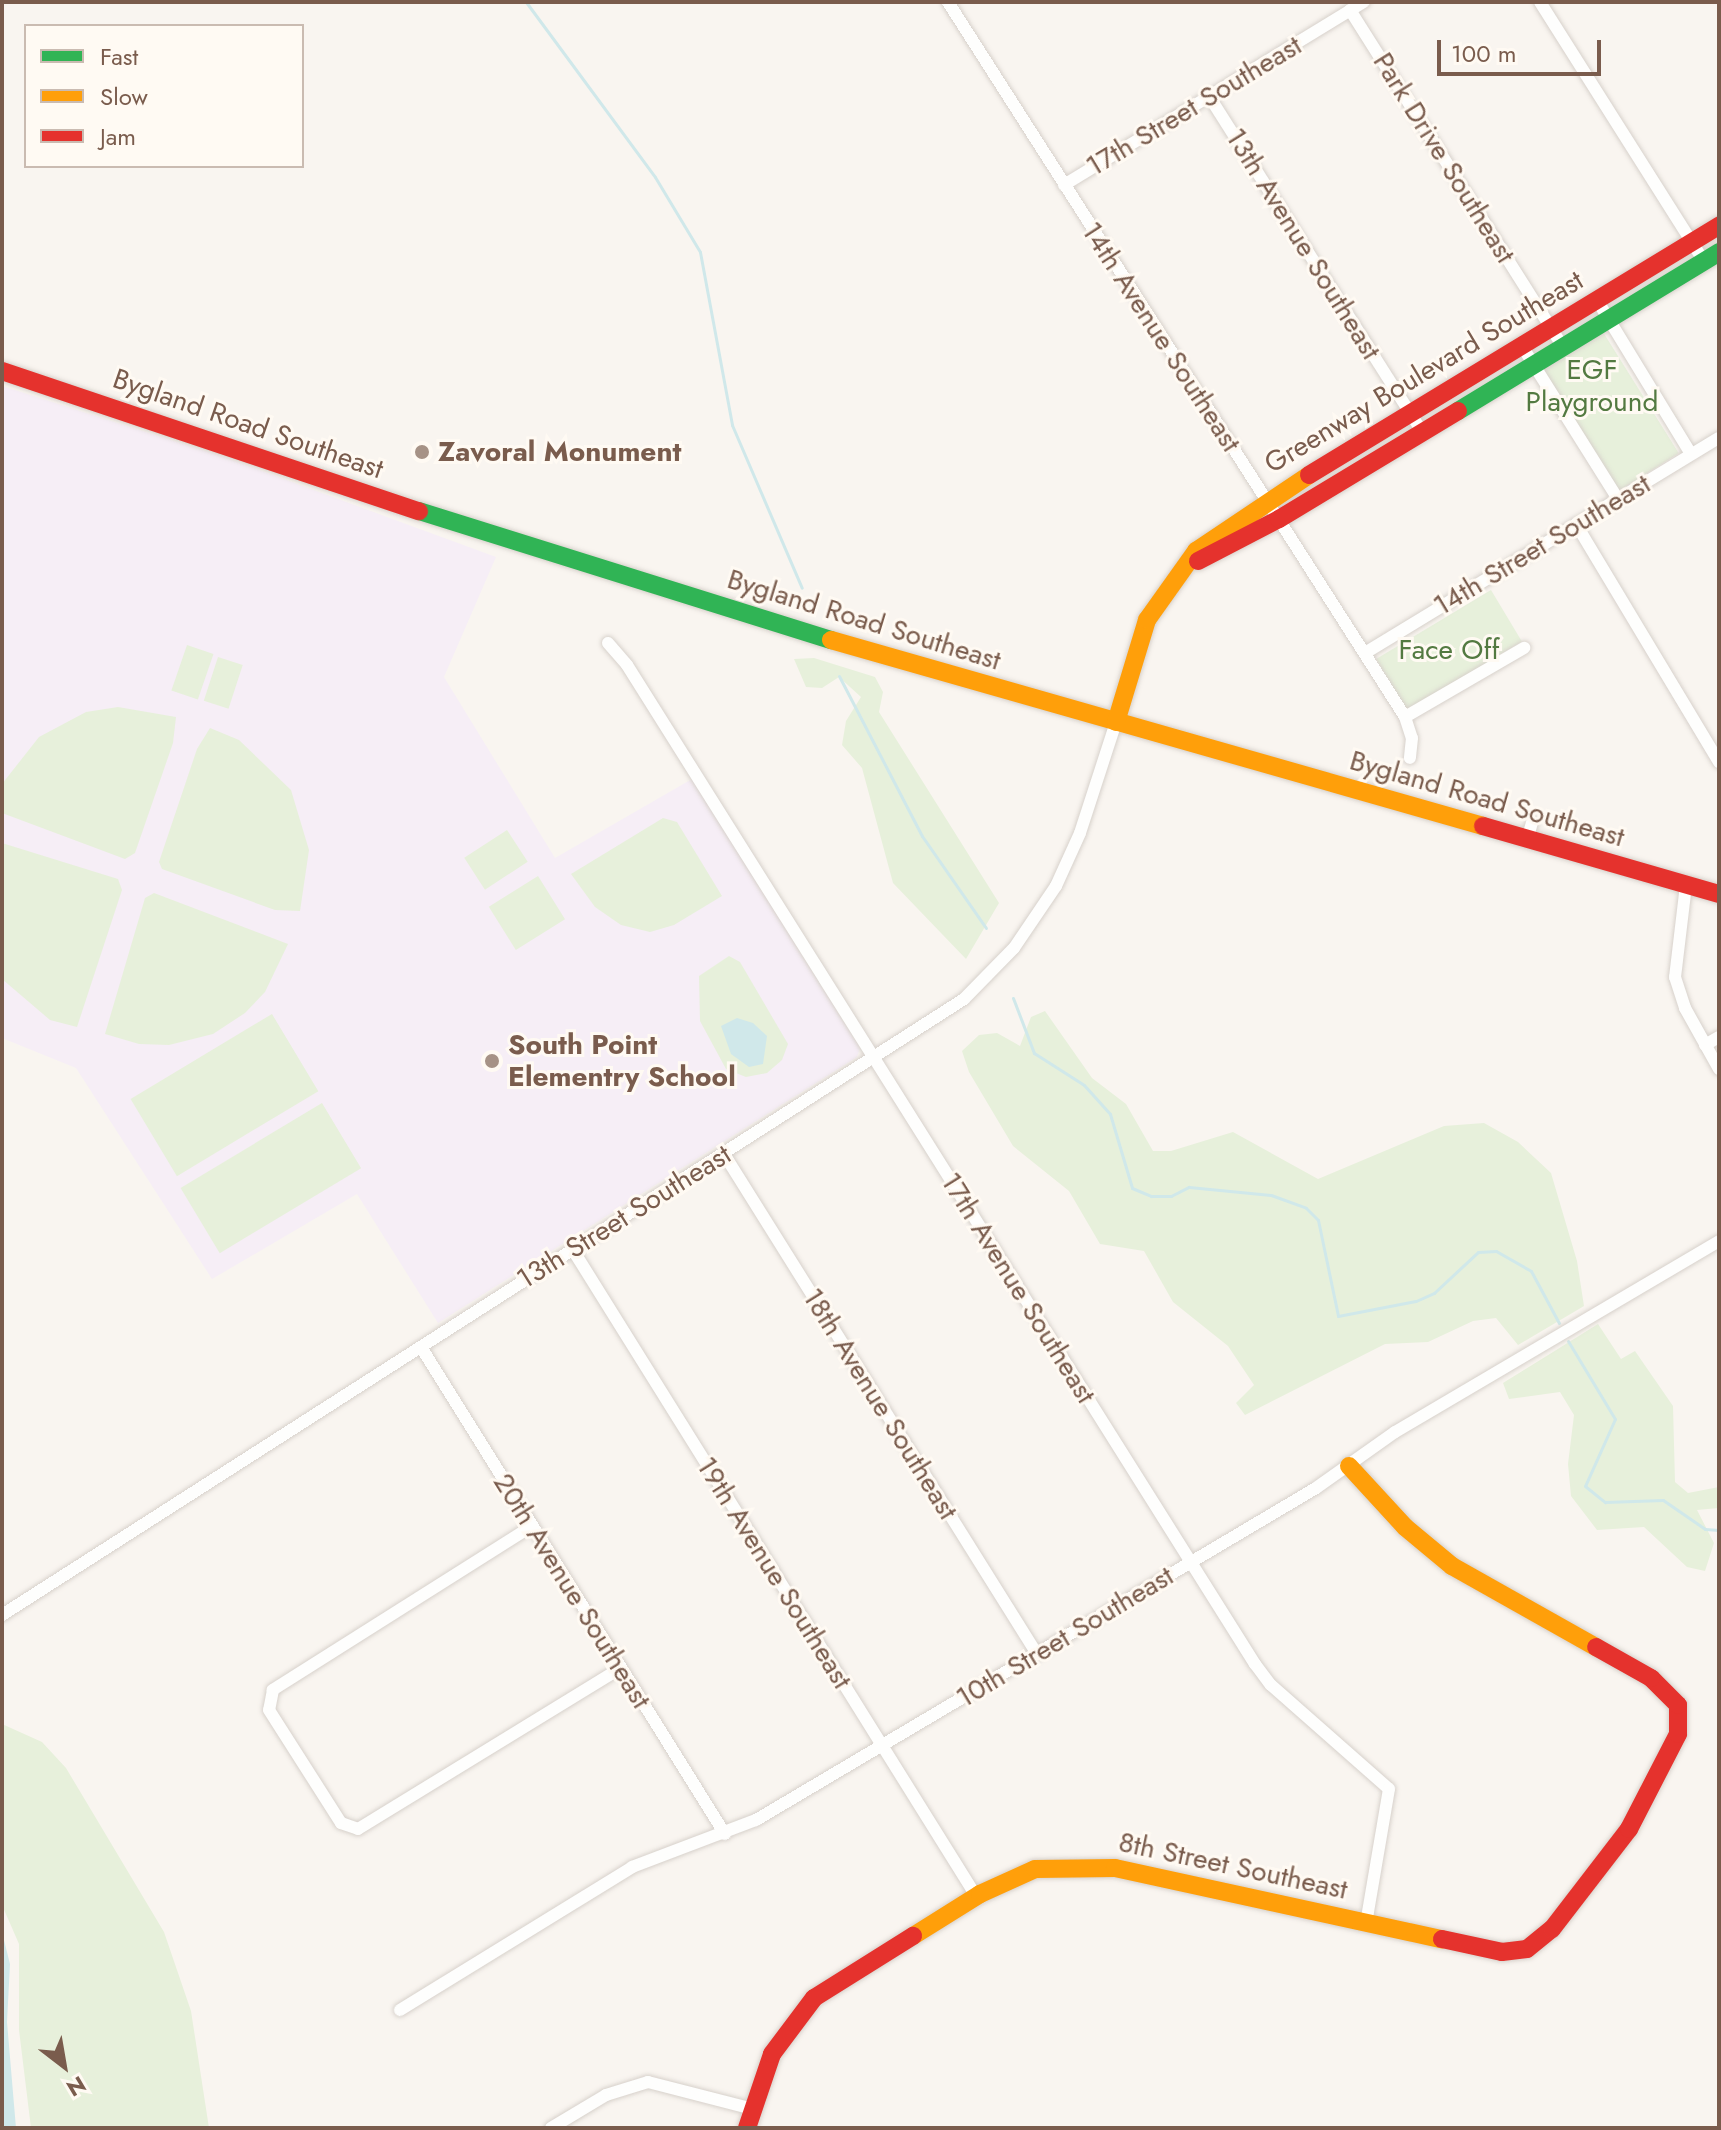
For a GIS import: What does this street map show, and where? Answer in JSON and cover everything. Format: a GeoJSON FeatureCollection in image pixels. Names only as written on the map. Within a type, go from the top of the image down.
{"type":"FeatureCollection","features":[{"type":"Feature","properties":{"kind":"street","name":"14th Avenue Southeast"},"geometry":{"type":"LineString","coordinates":[[948,2],[1405,717],[1412,738],[1410,758]]}},
{"type":"Feature","properties":{"kind":"street","name":"17th Street Southeast"},"geometry":{"type":"LineString","coordinates":[[1064,185],[1364,2]]}},
{"type":"Feature","properties":{"kind":"street"},"geometry":{"type":"LineString","coordinates":[[1540,2],[1692,242],[1712,257]]}},
{"type":"Feature","properties":{"kind":"street","name":"Park Drive Southeast"},"geometry":{"type":"LineString","coordinates":[[1350,10],[1563,347]]}},
{"type":"Feature","properties":{"kind":"street","name":"13th Avenue Southeast"},"geometry":{"type":"LineString","coordinates":[[1209,96],[1422,432]]}},
{"type":"Feature","properties":{"kind":"street","name":"Greenway Boulevard Southeast"},"geometry":{"type":"LineString","coordinates":[[1116,722],[1147,620],[1170,581],[1196,551],[1267,501],[1719,226]]}},
{"type":"Feature","properties":{"kind":"street","name":"Greenway Boulevard Southeast"},"geometry":{"type":"LineString","coordinates":[[1170,581],[1279,519],[1712,257]]}},
{"type":"Feature","properties":{"kind":"street"},"geometry":{"type":"LineString","coordinates":[[1597,300],[1691,454]]}},
{"type":"Feature","properties":{"kind":"street"},"geometry":{"type":"LineString","coordinates":[[1522,346],[1618,499]]}},
{"type":"Feature","properties":{"kind":"street","name":"Bygland Road Southeast"},"geometry":{"type":"LineString","coordinates":[[2,371],[578,562],[1116,722],[1529,831],[1719,894]]}},
{"type":"Feature","properties":{"kind":"street","name":"14th Street Southeast"},"geometry":{"type":"LineString","coordinates":[[1365,653],[1719,438]]}},
{"type":"Feature","properties":{"kind":"street"},"geometry":{"type":"LineString","coordinates":[[1576,524],[1719,762]]}},
{"type":"Feature","properties":{"kind":"street","name":"17th Avenue Southeast"},"geometry":{"type":"LineString","coordinates":[[608,643],[627,665],[1271,1685],[1389,1789],[1366,1923]]}},
{"type":"Feature","properties":{"kind":"street"},"geometry":{"type":"LineString","coordinates":[[1405,717],[1524,648]]}},
{"type":"Feature","properties":{"kind":"street","name":"13th Street Southeast"},"geometry":{"type":"LineString","coordinates":[[8,1611],[964,999],[1021,938],[1069,860],[1116,722]]}},
{"type":"Feature","properties":{"kind":"street"},"geometry":{"type":"LineString","coordinates":[[1686,885],[1675,977],[1719,1069]]}},
{"type":"Feature","properties":{"kind":"street"},"geometry":{"type":"LineString","coordinates":[[1705,1045],[1719,1037]]}},
{"type":"Feature","properties":{"kind":"street","name":"18th Avenue Southeast"},"geometry":{"type":"LineString","coordinates":[[724,1154],[1037,1654]]}},
{"type":"Feature","properties":{"kind":"street","name":"10th Street Southeast"},"geometry":{"type":"LineString","coordinates":[[400,2010],[632,1867],[725,1834],[882,1746],[1349,1466],[1395,1432],[1719,1241]]}},
{"type":"Feature","properties":{"kind":"street","name":"19th Avenue Southeast"},"geometry":{"type":"LineString","coordinates":[[573,1250],[976,1896]]}},
{"type":"Feature","properties":{"kind":"street","name":"20th Avenue Southeast"},"geometry":{"type":"LineString","coordinates":[[421,1347],[619,1669],[725,1834]]}},
{"type":"Feature","properties":{"kind":"street","name":"8th Street Southeast"},"geometry":{"type":"LineString","coordinates":[[747,2128],[781,2037],[814,1998],[976,1896],[1035,1869],[1086,1864],[1502,1952],[1539,1942],[1629,1829],[1678,1734],[1678,1705],[1651,1678],[1523,1611],[1452,1566],[1405,1527],[1349,1466]]}},
{"type":"Feature","properties":{"kind":"street"},"geometry":{"type":"LineString","coordinates":[[532,1526],[273,1690],[269,1710],[341,1823],[358,1829],[619,1669]]}},
{"type":"Feature","properties":{"kind":"street"},"geometry":{"type":"LineString","coordinates":[[551,2128],[606,2095],[648,2082],[753,2109]]}},
{"type":"Feature","properties":{"kind":"shaded area"},"geometry":{"type":"Polygon","coordinates":[[[2,386],[221,456],[496,557],[444,677],[555,858],[692,779],[860,1048],[857,1057],[438,1323],[357,1194],[212,1279],[76,1068],[2,1038],[2,386]]]}},
{"type":"Feature","properties":{"kind":"green space","name":"EGF Playground"},"geometry":{"type":"Polygon","coordinates":[[[1603,332],[1679,453],[1615,493],[1539,372],[1603,332]]]}},
{"type":"Feature","properties":{"kind":"green space","name":"Face Off"},"geometry":{"type":"Polygon","coordinates":[[[1491,590],[1522,641],[1407,710],[1376,659],[1491,590]]]}},
{"type":"Feature","properties":{"kind":"green space"},"geometry":{"type":"Polygon","coordinates":[[[187,645],[213,654],[198,700],[171,690],[187,645]]]}},
{"type":"Feature","properties":{"kind":"green space"},"geometry":{"type":"Polygon","coordinates":[[[218,657],[243,665],[229,709],[204,701],[218,657]]]}},
{"type":"Feature","properties":{"kind":"green space"},"geometry":{"type":"Polygon","coordinates":[[[814,658],[875,677],[883,692],[879,712],[999,903],[966,959],[893,883],[862,768],[842,745],[846,721],[861,697],[839,677],[822,688],[806,687],[794,659],[814,658]]]}},
{"type":"Feature","properties":{"kind":"green space"},"geometry":{"type":"Polygon","coordinates":[[[118,707],[176,717],[173,743],[135,853],[125,859],[2,813],[2,784],[39,737],[86,712],[118,707]]]}},
{"type":"Feature","properties":{"kind":"green space"},"geometry":{"type":"Polygon","coordinates":[[[210,728],[239,740],[291,790],[309,850],[300,911],[275,910],[162,869],[159,862],[197,749],[210,728]]]}},
{"type":"Feature","properties":{"kind":"green space"},"geometry":{"type":"Polygon","coordinates":[[[663,818],[677,822],[722,896],[674,925],[650,932],[621,925],[595,907],[571,874],[663,818]]]}},
{"type":"Feature","properties":{"kind":"green space"},"geometry":{"type":"Polygon","coordinates":[[[507,830],[528,862],[485,890],[464,858],[507,830]]]}},
{"type":"Feature","properties":{"kind":"green space"},"geometry":{"type":"Polygon","coordinates":[[[2,843],[118,879],[122,890],[77,1027],[50,1020],[2,979],[2,843]]]}},
{"type":"Feature","properties":{"kind":"green space"},"geometry":{"type":"Polygon","coordinates":[[[538,876],[565,919],[516,950],[489,907],[538,876]]]}},
{"type":"Feature","properties":{"kind":"green space"},"geometry":{"type":"Polygon","coordinates":[[[154,893],[288,944],[265,992],[245,1013],[213,1034],[169,1045],[139,1044],[105,1034],[145,898],[154,893]]]}},
{"type":"Feature","properties":{"kind":"green space"},"geometry":{"type":"Polygon","coordinates":[[[729,956],[740,962],[788,1044],[782,1060],[767,1073],[746,1077],[726,1069],[700,1021],[699,976],[729,956]]]}},
{"type":"Feature","properties":{"kind":"green space"},"geometry":{"type":"Polygon","coordinates":[[[1045,1011],[1092,1078],[1126,1104],[1153,1151],[1171,1151],[1233,1132],[1318,1179],[1444,1126],[1484,1123],[1518,1142],[1551,1173],[1577,1261],[1584,1306],[1518,1345],[1496,1318],[1473,1321],[1428,1342],[1385,1344],[1245,1415],[1236,1403],[1254,1385],[1228,1346],[1173,1302],[1144,1251],[1100,1244],[1069,1191],[1013,1146],[969,1072],[962,1051],[979,1035],[997,1033],[1020,1046],[1031,1017],[1045,1011]]]}},
{"type":"Feature","properties":{"kind":"green space"},"geometry":{"type":"Polygon","coordinates":[[[272,1014],[318,1091],[177,1176],[131,1099],[272,1014]]]}},
{"type":"Feature","properties":{"kind":"green space"},"geometry":{"type":"Polygon","coordinates":[[[322,1103],[361,1168],[220,1253],[181,1188],[322,1103]]]}},
{"type":"Feature","properties":{"kind":"green space"},"geometry":{"type":"Polygon","coordinates":[[[1598,1324],[1621,1359],[1635,1351],[1673,1406],[1675,1482],[1688,1493],[1719,1487],[1719,1508],[1697,1510],[1714,1543],[1705,1571],[1687,1567],[1644,1527],[1597,1530],[1571,1496],[1568,1464],[1574,1415],[1560,1392],[1509,1399],[1503,1383],[1598,1324]]]}},
{"type":"Feature","properties":{"kind":"green space"},"geometry":{"type":"Polygon","coordinates":[[[2,1724],[42,1742],[66,1768],[164,1932],[191,2011],[209,2128],[31,2128],[19,2030],[19,1944],[2,1905],[2,1724]]]}},
{"type":"Feature","properties":{"kind":"water"},"geometry":{"type":"Polygon","coordinates":[[[737,1018],[753,1023],[767,1036],[763,1064],[749,1067],[731,1054],[721,1026],[737,1018]]]}},
{"type":"Feature","properties":{"kind":"water"},"geometry":{"type":"Polygon","coordinates":[[[2,1932],[10,1964],[7,2022],[16,2128],[2,2128],[2,1932]]]}},
{"type":"Feature","properties":{"kind":"waterway"},"geometry":{"type":"LineString","coordinates":[[526,2],[655,177],[700,252],[732,425],[802,588]]}},
{"type":"Feature","properties":{"kind":"waterway"},"geometry":{"type":"LineString","coordinates":[[839,676],[922,836],[986,928]]}},
{"type":"Feature","properties":{"kind":"waterway"},"geometry":{"type":"LineString","coordinates":[[1013,998],[1034,1053],[1084,1085],[1110,1114],[1132,1188],[1151,1196],[1171,1196],[1189,1187],[1271,1195],[1306,1208],[1318,1220],[1338,1316],[1416,1301],[1434,1293],[1478,1252],[1496,1251],[1531,1271],[1559,1323]]}},
{"type":"Feature","properties":{"kind":"waterway"},"geometry":{"type":"LineString","coordinates":[[1568,1341],[1615,1419],[1585,1486],[1605,1502],[1663,1500],[1705,1529],[1719,1530]]}},
{"type":"Feature","properties":{"kind":"traffic: fast"},"geometry":{"type":"LineString","coordinates":[[1458,411],[1719,252]]}},
{"type":"Feature","properties":{"kind":"traffic: fast"},"geometry":{"type":"LineString","coordinates":[[419,511],[831,640]]}},
{"type":"Feature","properties":{"kind":"traffic: slow"},"geometry":{"type":"LineString","coordinates":[[1116,722],[1147,620],[1196,551],[1309,475]]}},
{"type":"Feature","properties":{"kind":"traffic: slow"},"geometry":{"type":"LineString","coordinates":[[831,640],[1483,826]]}},
{"type":"Feature","properties":{"kind":"traffic: slow"},"geometry":{"type":"LineString","coordinates":[[1349,1466],[1405,1527],[1452,1566],[1596,1647]]}},
{"type":"Feature","properties":{"kind":"traffic: slow"},"geometry":{"type":"LineString","coordinates":[[913,1936],[980,1894],[1035,1869],[1115,1868],[1442,1939]]}},
{"type":"Feature","properties":{"kind":"traffic: jam"},"geometry":{"type":"LineString","coordinates":[[1309,475],[1719,226]]}},
{"type":"Feature","properties":{"kind":"traffic: jam"},"geometry":{"type":"LineString","coordinates":[[2,371],[419,511]]}},
{"type":"Feature","properties":{"kind":"traffic: jam"},"geometry":{"type":"LineString","coordinates":[[1198,561],[1279,519],[1458,411]]}},
{"type":"Feature","properties":{"kind":"traffic: jam"},"geometry":{"type":"LineString","coordinates":[[1483,826],[1719,894]]}},
{"type":"Feature","properties":{"kind":"traffic: jam"},"geometry":{"type":"LineString","coordinates":[[1442,1939],[1502,1952],[1527,1949],[1552,1929],[1629,1829],[1678,1734],[1678,1705],[1651,1678],[1596,1647]]}},
{"type":"Feature","properties":{"kind":"traffic: jam"},"geometry":{"type":"LineString","coordinates":[[747,2128],[772,2054],[814,1998],[913,1936]]}},
{"type":"Feature","properties":{"kind":"place","name":"Zavoral Monument"},"geometry":{"type":"Point","coordinates":[422,452]}},
{"type":"Feature","properties":{"kind":"place","name":"South Point Elementry School"},"geometry":{"type":"Point","coordinates":[492,1061]}}]}
